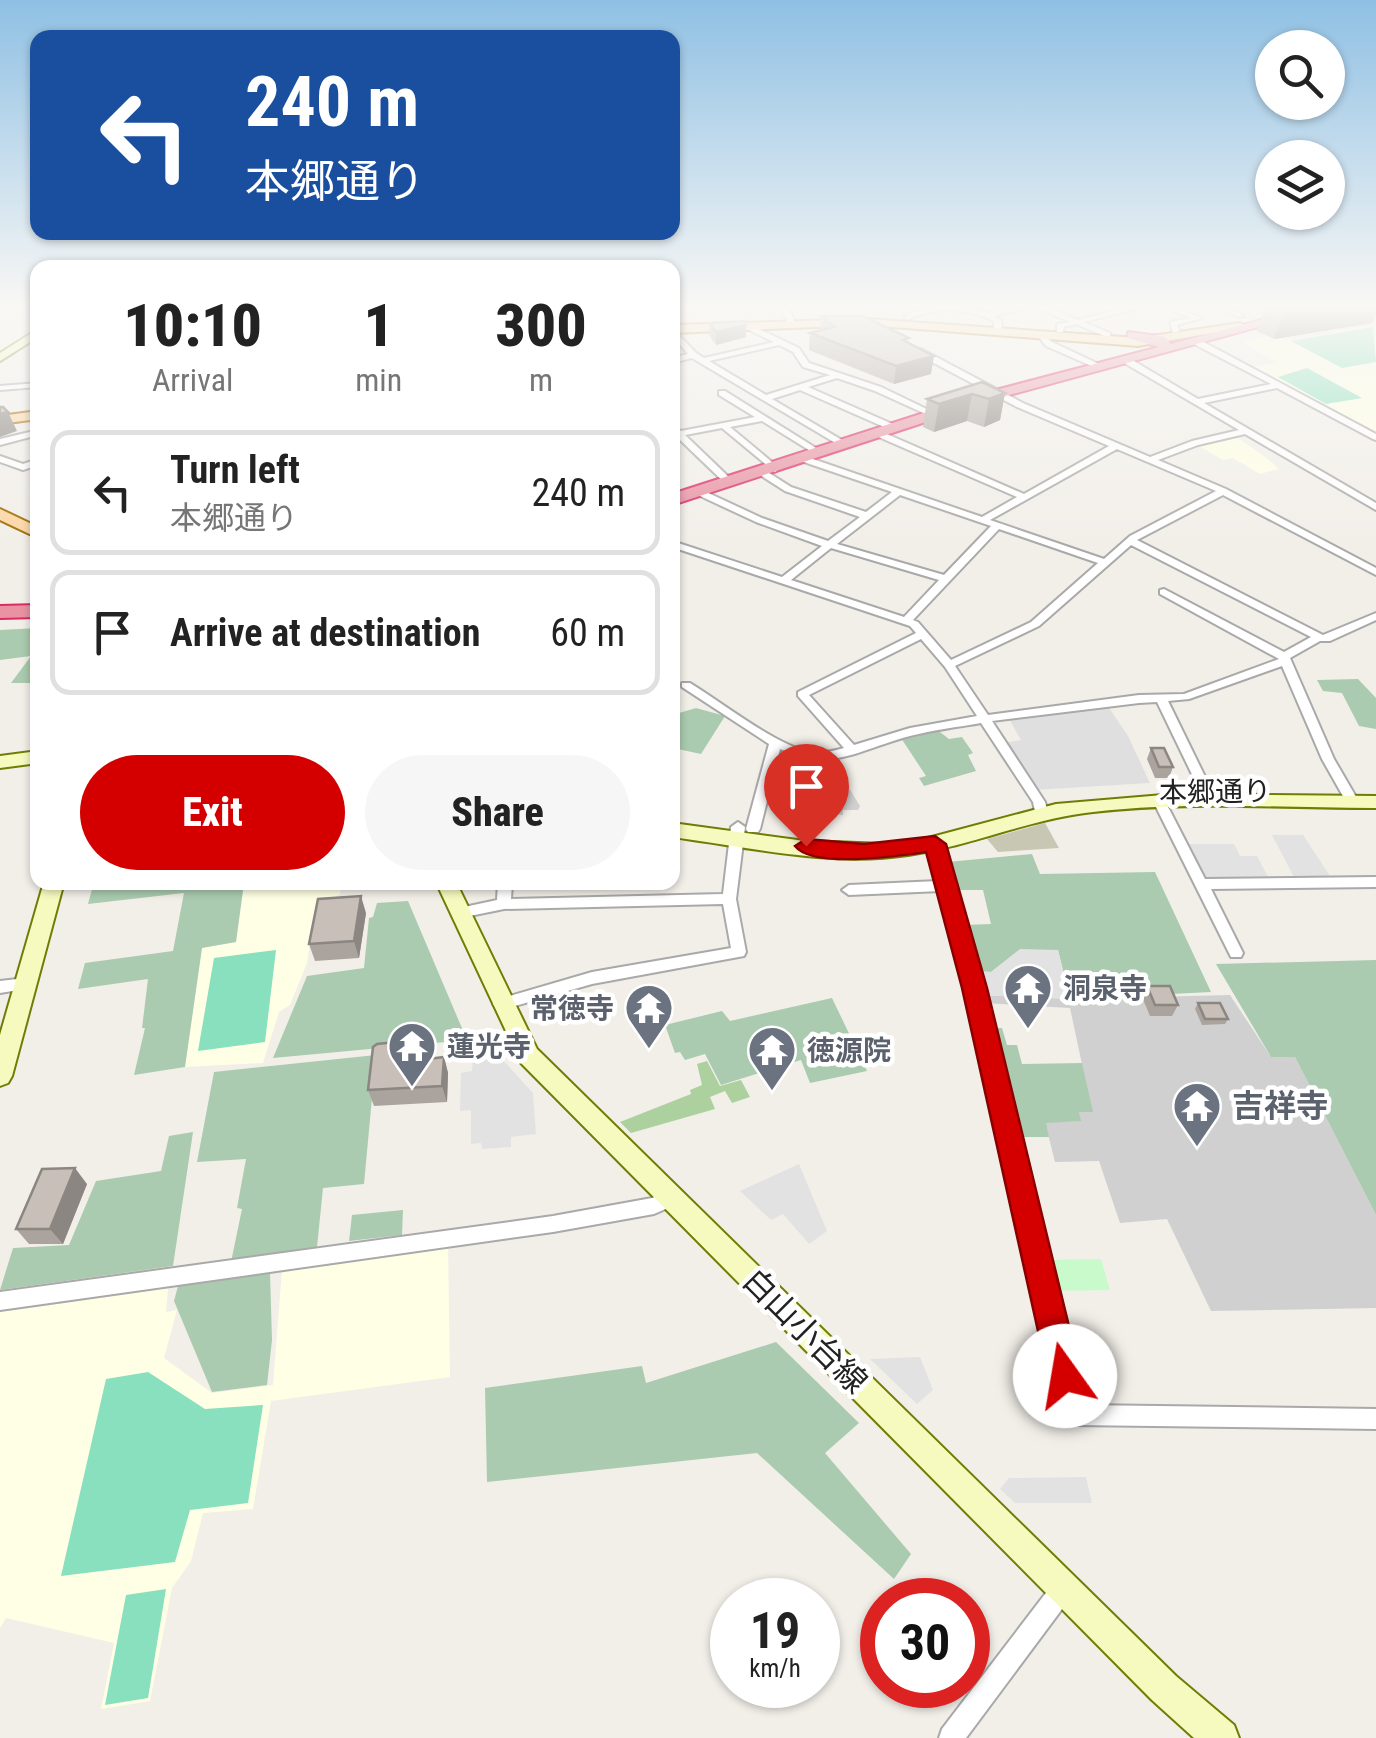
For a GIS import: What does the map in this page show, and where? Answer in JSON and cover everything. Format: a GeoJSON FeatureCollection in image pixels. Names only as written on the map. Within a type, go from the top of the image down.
{"type":"FeatureCollection","features":[{"type":"Feature","properties":{"kind":"highway"},"geometry":{"type":"LineString","coordinates":[[680,498],[1029,385]]}},
{"type":"Feature","properties":{"kind":"highway"},"geometry":{"type":"LineString","coordinates":[[0,612],[30,611]]}},
{"type":"Feature","properties":{"kind":"main road"},"geometry":{"type":"LineString","coordinates":[[0,411],[30,407]]}},
{"type":"Feature","properties":{"kind":"main road"},"geometry":{"type":"LineString","coordinates":[[0,420],[30,415]]}},
{"type":"Feature","properties":{"kind":"main road"},"geometry":{"type":"LineString","coordinates":[[0,514],[30,528]]}},
{"type":"Feature","properties":{"kind":"main road"},"geometry":{"type":"LineString","coordinates":[[0,762],[30,759]]}},
{"type":"Feature","properties":{"kind":"main road"},"geometry":{"type":"LineString","coordinates":[[0,772],[30,769]]}},
{"type":"Feature","properties":{"kind":"main road","name":"本郷通り"},"geometry":{"type":"LineString","coordinates":[[680,830],[898,839],[1041,804],[1206,791],[1350,796],[1376,802]]}},
{"type":"Feature","properties":{"kind":"main road","name":"本郷通り"},"geometry":{"type":"LineString","coordinates":[[680,819],[864,852],[935,844],[1041,804],[1077,808],[1350,796],[1376,791]]}},
{"type":"Feature","properties":{"kind":"main road"},"geometry":{"type":"LineString","coordinates":[[0,1076],[52,890]]}},
{"type":"Feature","properties":{"kind":"main road","name":"白山小台線"},"geometry":{"type":"LineString","coordinates":[[450,890],[528,1056],[1064,1588],[1221,1738]]}},
{"type":"Feature","properties":{"kind":"street"},"geometry":{"type":"LineString","coordinates":[[0,388],[27,385]]}},
{"type":"Feature","properties":{"kind":"street"},"geometry":{"type":"LineString","coordinates":[[744,385],[844,445]]}},
{"type":"Feature","properties":{"kind":"street"},"geometry":{"type":"LineString","coordinates":[[766,398],[803,385]]}},
{"type":"Feature","properties":{"kind":"street"},"geometry":{"type":"LineString","coordinates":[[860,385],[932,414]]}},
{"type":"Feature","properties":{"kind":"street"},"geometry":{"type":"LineString","coordinates":[[980,385],[1114,447],[1223,491],[1376,572]]}},
{"type":"Feature","properties":{"kind":"street"},"geometry":{"type":"LineString","coordinates":[[1171,385],[1376,507]]}},
{"type":"Feature","properties":{"kind":"street"},"geometry":{"type":"LineString","coordinates":[[1197,402],[1278,385]]}},
{"type":"Feature","properties":{"kind":"street"},"geometry":{"type":"LineString","coordinates":[[1279,385],[1376,437]]}},
{"type":"Feature","properties":{"kind":"street"},"geometry":{"type":"LineString","coordinates":[[800,386],[894,428]]}},
{"type":"Feature","properties":{"kind":"street"},"geometry":{"type":"LineString","coordinates":[[722,393],[764,418],[812,456],[898,492],[1104,562]]}},
{"type":"Feature","properties":{"kind":"street"},"geometry":{"type":"LineString","coordinates":[[680,431],[764,418]]}},
{"type":"Feature","properties":{"kind":"street"},"geometry":{"type":"LineString","coordinates":[[724,426],[788,489],[866,516]]}},
{"type":"Feature","properties":{"kind":"street"},"geometry":{"type":"LineString","coordinates":[[1148,461],[1195,443],[1246,432]]}},
{"type":"Feature","properties":{"kind":"street"},"geometry":{"type":"LineString","coordinates":[[878,433],[1024,496]]}},
{"type":"Feature","properties":{"kind":"street"},"geometry":{"type":"LineString","coordinates":[[0,442],[30,434]]}},
{"type":"Feature","properties":{"kind":"street"},"geometry":{"type":"LineString","coordinates":[[680,437],[730,484]]}},
{"type":"Feature","properties":{"kind":"street"},"geometry":{"type":"LineString","coordinates":[[984,520],[1114,447]]}},
{"type":"Feature","properties":{"kind":"street"},"geometry":{"type":"LineString","coordinates":[[0,459],[23,467],[30,465]]}},
{"type":"Feature","properties":{"kind":"street"},"geometry":{"type":"LineString","coordinates":[[949,666],[1035,624],[1131,542],[1223,491]]}},
{"type":"Feature","properties":{"kind":"street"},"geometry":{"type":"LineString","coordinates":[[784,580],[898,492]]}},
{"type":"Feature","properties":{"kind":"street"},"geometry":{"type":"LineString","coordinates":[[701,493],[725,506],[828,543],[944,578]]}},
{"type":"Feature","properties":{"kind":"street"},"geometry":{"type":"LineString","coordinates":[[906,620],[997,525]]}},
{"type":"Feature","properties":{"kind":"street"},"geometry":{"type":"LineString","coordinates":[[1131,542],[1326,640],[1376,616]]}},
{"type":"Feature","properties":{"kind":"street"},"geometry":{"type":"LineString","coordinates":[[680,547],[906,620],[949,666],[1041,804]]}},
{"type":"Feature","properties":{"kind":"street"},"geometry":{"type":"LineString","coordinates":[[1164,592],[1284,659],[1350,796]]}},
{"type":"Feature","properties":{"kind":"street"},"geometry":{"type":"LineString","coordinates":[[853,751],[802,694],[922,634]]}},
{"type":"Feature","properties":{"kind":"street"},"geometry":{"type":"LineString","coordinates":[[686,685],[775,742],[804,755],[829,757],[910,732],[984,719],[1185,697],[1217,688],[1284,659],[1319,637]]}},
{"type":"Feature","properties":{"kind":"street"},"geometry":{"type":"LineString","coordinates":[[1161,698],[1206,791]]}},
{"type":"Feature","properties":{"kind":"street"},"geometry":{"type":"LineString","coordinates":[[502,1004],[592,978],[739,952],[729,899],[742,831],[775,742]]}},
{"type":"Feature","properties":{"kind":"street"},"geometry":{"type":"LineString","coordinates":[[1160,802],[1236,952]]}},
{"type":"Feature","properties":{"kind":"street"},"geometry":{"type":"LineString","coordinates":[[935,844],[1074,1414],[1376,1420]]}},
{"type":"Feature","properties":{"kind":"street"},"geometry":{"type":"LineString","coordinates":[[1201,884],[1376,882]]}},
{"type":"Feature","properties":{"kind":"street"},"geometry":{"type":"LineString","coordinates":[[849,890],[948,886]]}},
{"type":"Feature","properties":{"kind":"street"},"geometry":{"type":"LineString","coordinates":[[504,904],[505,890]]}},
{"type":"Feature","properties":{"kind":"street"},"geometry":{"type":"LineString","coordinates":[[460,913],[504,904],[729,899]]}},
{"type":"Feature","properties":{"kind":"street"},"geometry":{"type":"LineString","coordinates":[[0,986],[26,984]]}},
{"type":"Feature","properties":{"kind":"street"},"geometry":{"type":"LineString","coordinates":[[0,1301],[553,1224],[654,1206],[670,1198]]}},
{"type":"Feature","properties":{"kind":"street"},"geometry":{"type":"LineString","coordinates":[[950,1738],[1064,1588]]}},
{"type":"Feature","properties":{"kind":"shaded area"},"geometry":{"type":"Polygon","coordinates":[[[1286,385],[1376,385],[1376,434],[1286,385]]]}},
{"type":"Feature","properties":{"kind":"shaded area"},"geometry":{"type":"Polygon","coordinates":[[[1235,436],[1279,469],[1260,474],[1233,458],[1223,460],[1197,445],[1235,436]]]}},
{"type":"Feature","properties":{"kind":"shaded area"},"geometry":{"type":"Polygon","coordinates":[[[30,628],[30,656],[0,660],[0,630],[30,628]]]}},
{"type":"Feature","properties":{"kind":"shaded area"},"geometry":{"type":"Polygon","coordinates":[[[30,657],[30,683],[11,683],[30,657]]]}},
{"type":"Feature","properties":{"kind":"shaded area"},"geometry":{"type":"Polygon","coordinates":[[[1358,679],[1376,698],[1376,729],[1359,726],[1342,693],[1323,691],[1317,680],[1358,679]]]}},
{"type":"Feature","properties":{"kind":"shaded area"},"geometry":{"type":"Polygon","coordinates":[[[1107,705],[1128,736],[1150,783],[1033,790],[1003,743],[1021,740],[1008,717],[1107,705]]]}},
{"type":"Feature","properties":{"kind":"shaded area"},"geometry":{"type":"Polygon","coordinates":[[[696,708],[725,716],[701,754],[680,750],[680,713],[696,708]]]}},
{"type":"Feature","properties":{"kind":"shaded area"},"geometry":{"type":"Polygon","coordinates":[[[936,729],[949,739],[962,737],[973,753],[968,755],[976,771],[924,786],[919,778],[926,776],[901,738],[936,729]]]}},
{"type":"Feature","properties":{"kind":"shaded area"},"geometry":{"type":"Polygon","coordinates":[[[776,745],[800,755],[832,760],[860,806],[858,810],[843,810],[843,815],[808,812],[805,825],[788,822],[793,795],[765,790],[776,745]]]}},
{"type":"Feature","properties":{"kind":"shaded area"},"geometry":{"type":"Polygon","coordinates":[[[1045,823],[1059,848],[998,852],[987,839],[1045,823]]]}},
{"type":"Feature","properties":{"kind":"shaded area"},"geometry":{"type":"Polygon","coordinates":[[[1272,835],[1303,835],[1332,879],[1295,879],[1272,835]]]}},
{"type":"Feature","properties":{"kind":"shaded area"},"geometry":{"type":"Polygon","coordinates":[[[1187,844],[1234,844],[1240,856],[1257,856],[1268,877],[1206,877],[1187,844]]]}},
{"type":"Feature","properties":{"kind":"shaded area"},"geometry":{"type":"Polygon","coordinates":[[[1032,854],[1040,874],[1155,872],[1211,992],[1070,999],[1058,950],[1020,950],[991,972],[976,971],[964,925],[991,924],[983,890],[954,890],[948,862],[1032,854]]]}},
{"type":"Feature","properties":{"kind":"shaded area"},"geometry":{"type":"Polygon","coordinates":[[[92,890],[243,890],[236,942],[202,948],[185,1067],[134,1075],[145,1028],[148,979],[78,989],[85,963],[173,951],[184,893],[88,904],[92,890]]]}},
{"type":"Feature","properties":{"kind":"shaded area"},"geometry":{"type":"Polygon","coordinates":[[[243,890],[341,890],[315,912],[307,963],[290,1005],[279,1012],[263,1063],[185,1067],[202,947],[236,942],[243,890]]]}},
{"type":"Feature","properties":{"kind":"shaded area"},"geometry":{"type":"Polygon","coordinates":[[[408,901],[467,1040],[273,1058],[307,976],[364,968],[369,918],[373,917],[377,903],[408,901]]]}},
{"type":"Feature","properties":{"kind":"shaded area"},"geometry":{"type":"Polygon","coordinates":[[[1020,949],[1058,950],[1070,999],[981,995],[976,971],[991,972],[1020,949]]]}},
{"type":"Feature","properties":{"kind":"shaded area"},"geometry":{"type":"Polygon","coordinates":[[[1376,960],[1376,1215],[1295,1057],[1271,1057],[1216,964],[1376,960]]]}},
{"type":"Feature","properties":{"kind":"shaded area","name":"吉祥寺"},"geometry":{"type":"Polygon","coordinates":[[[981,995],[1071,999],[1230,995],[1271,1057],[1295,1057],[1376,1215],[1376,1308],[1211,1311],[1167,1219],[1120,1223],[1099,1161],[1055,1162],[1045,1122],[1080,1121],[1079,1112],[1092,1111],[1070,1008],[983,1003],[981,995]]]}},
{"type":"Feature","properties":{"kind":"shaded area"},"geometry":{"type":"Polygon","coordinates":[[[832,998],[867,1071],[810,1083],[801,1060],[721,1085],[705,1054],[685,1060],[680,1052],[675,1053],[665,1025],[722,1011],[730,1021],[832,998]]]}},
{"type":"Feature","properties":{"kind":"shaded area"},"geometry":{"type":"Polygon","coordinates":[[[986,1028],[1002,1028],[1007,1045],[1017,1045],[1022,1064],[1082,1063],[1093,1112],[1079,1112],[1081,1121],[1046,1123],[1049,1137],[1011,1137],[986,1028]]]}},
{"type":"Feature","properties":{"kind":"shaded area"},"geometry":{"type":"Polygon","coordinates":[[[495,1040],[501,1058],[533,1093],[536,1134],[511,1137],[511,1147],[482,1149],[481,1143],[471,1144],[471,1110],[460,1111],[461,1073],[472,1071],[474,1042],[495,1040]]]}},
{"type":"Feature","properties":{"kind":"shaded area"},"geometry":{"type":"Polygon","coordinates":[[[376,1055],[364,1184],[323,1188],[317,1247],[231,1262],[242,1209],[237,1208],[246,1159],[197,1162],[214,1072],[376,1055]]]}},
{"type":"Feature","properties":{"kind":"shaded area"},"geometry":{"type":"Polygon","coordinates":[[[193,1132],[173,1266],[0,1290],[13,1248],[69,1245],[96,1181],[161,1171],[169,1136],[193,1132]]]}},
{"type":"Feature","properties":{"kind":"shaded area"},"geometry":{"type":"Polygon","coordinates":[[[799,1164],[827,1231],[809,1244],[783,1214],[771,1220],[740,1191],[799,1164]]]}},
{"type":"Feature","properties":{"kind":"shaded area"},"geometry":{"type":"Polygon","coordinates":[[[403,1210],[402,1235],[349,1241],[352,1215],[403,1210]]]}},
{"type":"Feature","properties":{"kind":"shaded area"},"geometry":{"type":"Polygon","coordinates":[[[448,1243],[450,1377],[271,1401],[253,1509],[203,1513],[191,1561],[172,1588],[150,1701],[101,1709],[114,1643],[6,1618],[0,1628],[0,1312],[168,1288],[166,1312],[177,1310],[164,1358],[212,1393],[273,1385],[282,1270],[448,1243]]]}},
{"type":"Feature","properties":{"kind":"shaded area"},"geometry":{"type":"Polygon","coordinates":[[[270,1273],[272,1340],[267,1385],[212,1392],[174,1301],[178,1286],[270,1273]]]}},
{"type":"Feature","properties":{"kind":"shaded area"},"geometry":{"type":"Polygon","coordinates":[[[776,1342],[859,1423],[825,1453],[911,1554],[895,1578],[757,1453],[487,1482],[485,1388],[642,1366],[646,1383],[776,1342]]]}},
{"type":"Feature","properties":{"kind":"shaded area"},"geometry":{"type":"Polygon","coordinates":[[[920,1357],[933,1390],[917,1404],[870,1359],[920,1357]]]}},
{"type":"Feature","properties":{"kind":"shaded area"},"geometry":{"type":"Polygon","coordinates":[[[1086,1477],[1092,1503],[1015,1503],[1000,1489],[1009,1478],[1086,1477]]]}},
{"type":"Feature","properties":{"kind":"green space"},"geometry":{"type":"Polygon","coordinates":[[[1292,385],[1338,385],[1362,398],[1326,404],[1292,385]]]}},
{"type":"Feature","properties":{"kind":"green space"},"geometry":{"type":"Polygon","coordinates":[[[276,950],[265,1042],[198,1051],[214,958],[276,950]]]}},
{"type":"Feature","properties":{"kind":"green space"},"geometry":{"type":"Polygon","coordinates":[[[707,1061],[720,1086],[741,1080],[750,1097],[732,1103],[725,1091],[710,1097],[715,1109],[631,1133],[620,1122],[691,1094],[690,1090],[702,1085],[697,1064],[707,1061]]]}},
{"type":"Feature","properties":{"kind":"green space"},"geometry":{"type":"Polygon","coordinates":[[[1101,1259],[1110,1290],[1054,1291],[1046,1260],[1101,1259]]]}},
{"type":"Feature","properties":{"kind":"green space"},"geometry":{"type":"Polygon","coordinates":[[[148,1372],[205,1409],[263,1405],[248,1503],[190,1510],[175,1562],[61,1576],[106,1379],[148,1372]]]}},
{"type":"Feature","properties":{"kind":"green space"},"geometry":{"type":"Polygon","coordinates":[[[166,1589],[148,1698],[105,1705],[126,1595],[166,1589]]]}},
{"type":"Feature","properties":{"kind":"building"},"geometry":{"type":"Polygon","coordinates":[[[972,385],[988,385],[1005,393],[989,399],[972,394],[939,404],[927,399],[972,385]]]}},
{"type":"Feature","properties":{"kind":"building"},"geometry":{"type":"Polygon","coordinates":[[[1151,748],[1164,748],[1173,767],[1159,767],[1151,748]]]}},
{"type":"Feature","properties":{"kind":"building"},"geometry":{"type":"Polygon","coordinates":[[[361,896],[354,941],[309,944],[318,899],[361,896]]]}},
{"type":"Feature","properties":{"kind":"building"},"geometry":{"type":"Polygon","coordinates":[[[1147,986],[1170,986],[1178,1005],[1155,1005],[1147,986]]]}},
{"type":"Feature","properties":{"kind":"building"},"geometry":{"type":"Polygon","coordinates":[[[1198,1003],[1220,1003],[1228,1019],[1205,1019],[1198,1003]]]}},
{"type":"Feature","properties":{"kind":"building"},"geometry":{"type":"Polygon","coordinates":[[[425,1039],[428,1059],[444,1057],[442,1086],[368,1090],[373,1047],[425,1039]]]}},
{"type":"Feature","properties":{"kind":"building"},"geometry":{"type":"Polygon","coordinates":[[[75,1168],[50,1229],[16,1229],[42,1169],[75,1168]]]}},
{"type":"Feature","properties":{"kind":"place","name":"洞泉寺"},"geometry":{"type":"Point","coordinates":[1028,1030]}},
{"type":"Feature","properties":{"kind":"place","name":"常徳寺"},"geometry":{"type":"Point","coordinates":[649,1050]}},
{"type":"Feature","properties":{"kind":"place","name":"蓮光寺"},"geometry":{"type":"Point","coordinates":[412,1088]}},
{"type":"Feature","properties":{"kind":"place","name":"徳源院"},"geometry":{"type":"Point","coordinates":[772,1092]}},
{"type":"Feature","properties":{"kind":"place","name":"吉祥寺"},"geometry":{"type":"Point","coordinates":[1197,1148]}},
{"type":"Feature","properties":{"kind":"route"},"geometry":{"type":"LineString","coordinates":[[806,846],[864,852],[935,844],[974,988],[1065,1376]]}}]}
